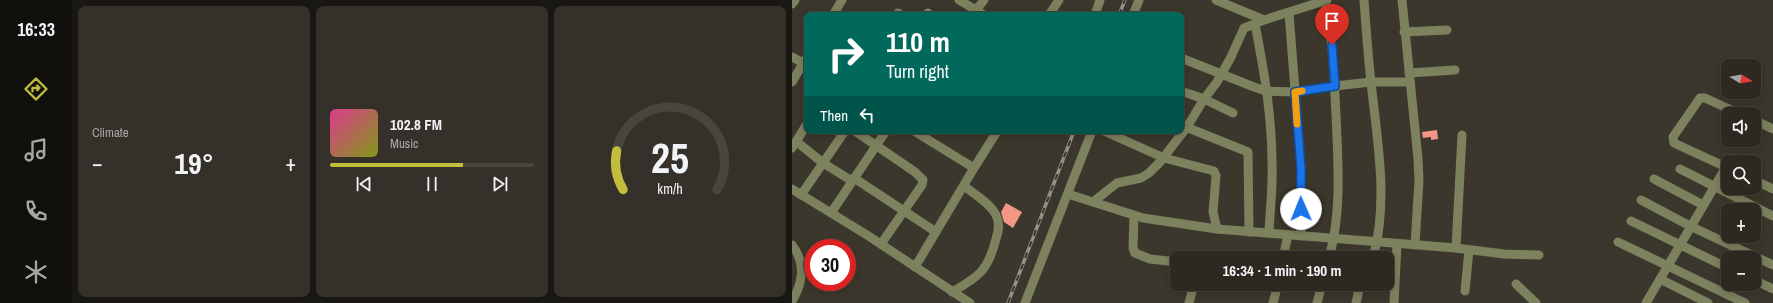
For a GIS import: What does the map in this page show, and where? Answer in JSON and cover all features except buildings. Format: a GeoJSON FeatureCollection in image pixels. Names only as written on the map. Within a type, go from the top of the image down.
{"type":"FeatureCollection","features":[{"type":"Feature","properties":{"kind":"street"},"geometry":{"type":"LineString","coordinates":[[792,4],[795,0]]}},
{"type":"Feature","properties":{"kind":"street"},"geometry":{"type":"LineString","coordinates":[[835,12],[842,0]]}},
{"type":"Feature","properties":{"kind":"street"},"geometry":{"type":"LineString","coordinates":[[959,0],[974,12],[984,0]]}},
{"type":"Feature","properties":{"kind":"street"},"geometry":{"type":"LineString","coordinates":[[1051,12],[1059,0]]}},
{"type":"Feature","properties":{"kind":"street"},"geometry":{"type":"LineString","coordinates":[[1096,12],[1100,0]]}},
{"type":"Feature","properties":{"kind":"street"},"geometry":{"type":"LineString","coordinates":[[1134,12],[1139,0]]}},
{"type":"Feature","properties":{"kind":"street"},"geometry":{"type":"LineString","coordinates":[[1216,0],[1264,20]]}},
{"type":"Feature","properties":{"kind":"street"},"geometry":{"type":"LineString","coordinates":[[1249,232],[1248,152],[1184,126],[1222,74],[1244,28],[1326,0],[1334,60],[1338,178],[1335,239],[1332,251]]}},
{"type":"Feature","properties":{"kind":"street"},"geometry":{"type":"LineString","coordinates":[[1364,0],[1371,82],[1381,169],[1377,242],[1375,251]]}},
{"type":"Feature","properties":{"kind":"street"},"geometry":{"type":"LineString","coordinates":[[1402,0],[1419,180],[1415,245]]}},
{"type":"Feature","properties":{"kind":"street"},"geometry":{"type":"LineString","coordinates":[[1289,13],[1301,168],[1302,236]]}},
{"type":"Feature","properties":{"kind":"street"},"geometry":{"type":"LineString","coordinates":[[1255,24],[1266,91],[1271,135],[1272,164],[1269,234]]}},
{"type":"Feature","properties":{"kind":"street"},"geometry":{"type":"LineString","coordinates":[[1404,32],[1448,30]]}},
{"type":"Feature","properties":{"kind":"street"},"geometry":{"type":"LineString","coordinates":[[792,57],[804,61]]}},
{"type":"Feature","properties":{"kind":"street"},"geometry":{"type":"LineString","coordinates":[[1184,59],[1266,91],[1295,92],[1409,78],[1455,70]]}},
{"type":"Feature","properties":{"kind":"street"},"geometry":{"type":"LineString","coordinates":[[792,82],[804,65]]}},
{"type":"Feature","properties":{"kind":"street"},"geometry":{"type":"LineString","coordinates":[[1184,92],[1233,112]]}},
{"type":"Feature","properties":{"kind":"street"},"geometry":{"type":"LineString","coordinates":[[1721,164],[1674,143],[1673,138],[1700,98],[1705,98],[1725,107]]}},
{"type":"Feature","properties":{"kind":"street"},"geometry":{"type":"LineString","coordinates":[[1761,123],[1773,129]]}},
{"type":"Feature","properties":{"kind":"street"},"geometry":{"type":"LineString","coordinates":[[804,129],[794,145],[853,179],[936,232]]}},
{"type":"Feature","properties":{"kind":"street"},"geometry":{"type":"LineString","coordinates":[[801,195],[844,134]]}},
{"type":"Feature","properties":{"kind":"street"},"geometry":{"type":"LineString","coordinates":[[859,134],[921,176],[923,180],[922,185],[881,244]]}},
{"type":"Feature","properties":{"kind":"street"},"geometry":{"type":"LineString","coordinates":[[831,213],[884,134]]}},
{"type":"Feature","properties":{"kind":"street"},"geometry":{"type":"LineString","coordinates":[[919,134],[974,168]]}},
{"type":"Feature","properties":{"kind":"street"},"geometry":{"type":"LineString","coordinates":[[914,267],[994,134]]}},
{"type":"Feature","properties":{"kind":"street"},"geometry":{"type":"LineString","coordinates":[[1025,303],[1091,134]]}},
{"type":"Feature","properties":{"kind":"street"},"geometry":{"type":"LineString","coordinates":[[1111,134],[1164,158],[1214,171],[1216,176],[1213,212],[1217,229]]}},
{"type":"Feature","properties":{"kind":"street"},"geometry":{"type":"LineString","coordinates":[[1093,202],[1117,183],[1141,178],[1150,173],[1164,158],[1179,134]]}},
{"type":"Feature","properties":{"kind":"street"},"geometry":{"type":"LineString","coordinates":[[1456,248],[1462,135]]}},
{"type":"Feature","properties":{"kind":"street"},"geometry":{"type":"LineString","coordinates":[[1680,169],[1773,216]]}},
{"type":"Feature","properties":{"kind":"street"},"geometry":{"type":"LineString","coordinates":[[1646,303],[1721,175]]}},
{"type":"Feature","properties":{"kind":"street"},"geometry":{"type":"LineString","coordinates":[[1654,179],[1703,205]]}},
{"type":"Feature","properties":{"kind":"street"},"geometry":{"type":"LineString","coordinates":[[1761,183],[1773,189]]}},
{"type":"Feature","properties":{"kind":"street"},"geometry":{"type":"LineString","coordinates":[[952,292],[971,281],[988,265],[993,251],[999,224],[993,210],[964,186]]}},
{"type":"Feature","properties":{"kind":"street"},"geometry":{"type":"LineString","coordinates":[[792,189],[881,244],[970,303]]}},
{"type":"Feature","properties":{"kind":"street"},"geometry":{"type":"LineString","coordinates":[[1068,194],[1143,218],[1217,229],[1456,248],[1504,254],[1539,255]]}},
{"type":"Feature","properties":{"kind":"street"},"geometry":{"type":"LineString","coordinates":[[1641,200],[1690,226],[1773,265]]}},
{"type":"Feature","properties":{"kind":"street"},"geometry":{"type":"LineString","coordinates":[[1134,215],[1133,248],[1136,253],[1150,259],[1170,261]]}},
{"type":"Feature","properties":{"kind":"street"},"geometry":{"type":"LineString","coordinates":[[1631,221],[1721,265]]}},
{"type":"Feature","properties":{"kind":"street"},"geometry":{"type":"LineString","coordinates":[[1285,251],[1288,235]]}},
{"type":"Feature","properties":{"kind":"street"},"geometry":{"type":"LineString","coordinates":[[1618,242],[1745,303]]}},
{"type":"Feature","properties":{"kind":"street"},"geometry":{"type":"LineString","coordinates":[[1394,303],[1397,244]]}},
{"type":"Feature","properties":{"kind":"street"},"geometry":{"type":"LineString","coordinates":[[792,245],[800,259],[802,268],[800,287],[792,302]]}},
{"type":"Feature","properties":{"kind":"street"},"geometry":{"type":"LineString","coordinates":[[1465,291],[1469,250]]}},
{"type":"Feature","properties":{"kind":"street"},"geometry":{"type":"LineString","coordinates":[[1660,279],[1708,303]]}},
{"type":"Feature","properties":{"kind":"street"},"geometry":{"type":"LineString","coordinates":[[1516,284],[1536,303]]}},
{"type":"Feature","properties":{"kind":"street"},"geometry":{"type":"LineString","coordinates":[[1761,284],[1773,290]]}},
{"type":"Feature","properties":{"kind":"street"},"geometry":{"type":"LineString","coordinates":[[1189,303],[1192,291]]}},
{"type":"Feature","properties":{"kind":"street"},"geometry":{"type":"LineString","coordinates":[[1273,303],[1276,291]]}},
{"type":"Feature","properties":{"kind":"street"},"geometry":{"type":"LineString","coordinates":[[1317,303],[1320,291]]}},
{"type":"Feature","properties":{"kind":"street"},"geometry":{"type":"LineString","coordinates":[[1356,303],[1359,291]]}},
{"type":"Feature","properties":{"kind":"railway"},"geometry":{"type":"LineString","coordinates":[[1120,12],[1125,0]]}},
{"type":"Feature","properties":{"kind":"railway"},"geometry":{"type":"LineString","coordinates":[[1008,303],[1073,134]]}},
{"type":"Feature","properties":{"kind":"slow traffic"},"geometry":{"type":"LineString","coordinates":[[1297,124],[1295,92],[1302,91]]}},
{"type":"Feature","properties":{"kind":"route"},"geometry":{"type":"LineString","coordinates":[[1301,209],[1301,168],[1295,92],[1335,86],[1332,45]]}}]}
